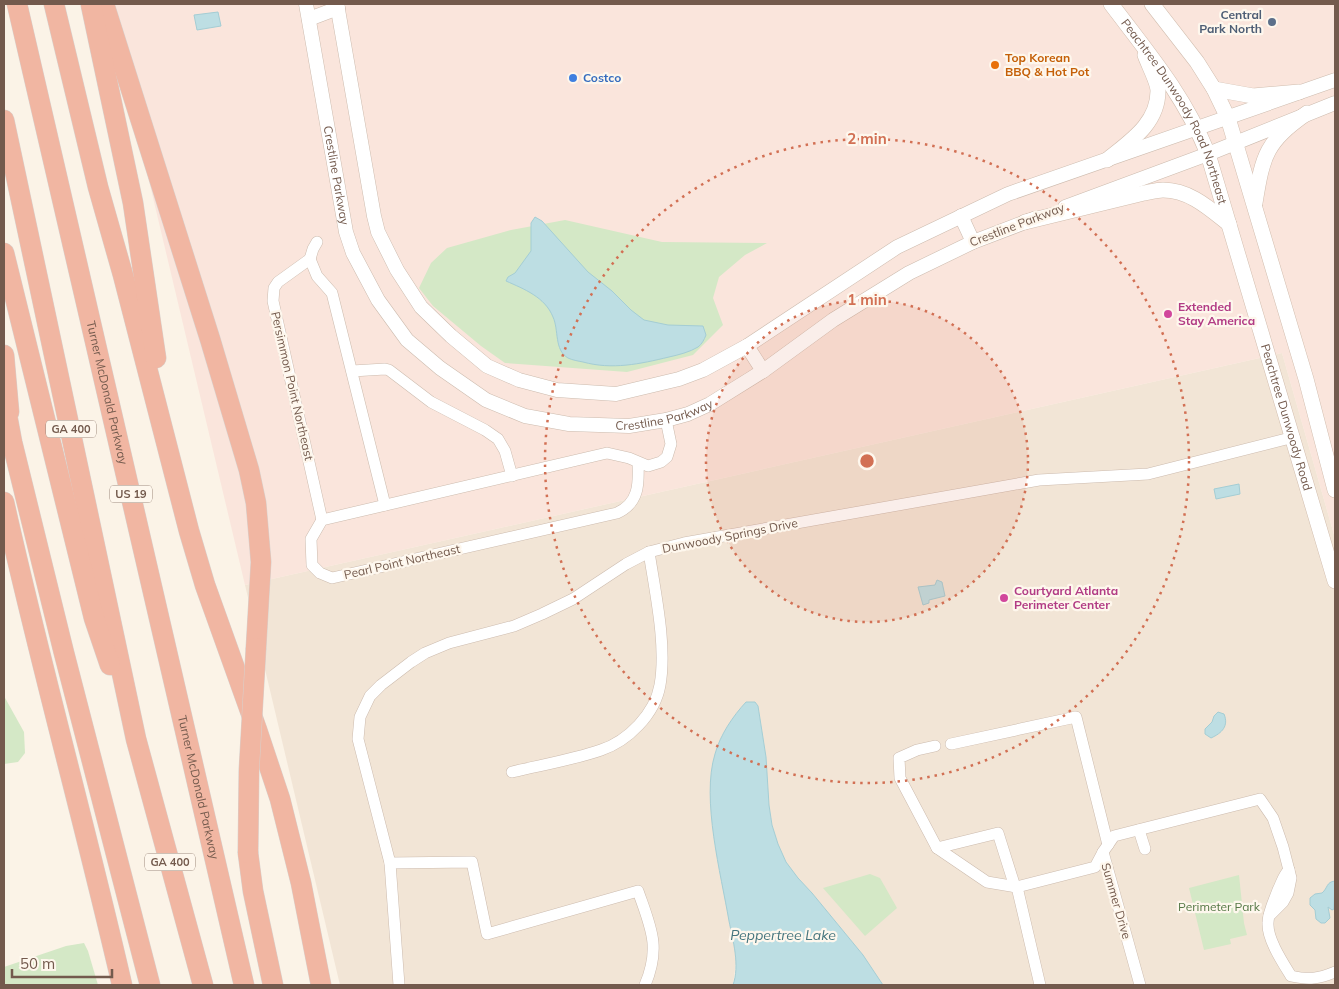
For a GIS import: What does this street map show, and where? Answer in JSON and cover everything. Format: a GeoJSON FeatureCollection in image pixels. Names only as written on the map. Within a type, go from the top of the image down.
{"type":"FeatureCollection","features":[{"type":"Feature","properties":{"kind":"highway","name":"Turner McDonald Parkway"},"geometry":{"type":"LineString","coordinates":[[17,4],[244,985]]}},
{"type":"Feature","properties":{"kind":"highway"},"geometry":{"type":"LineString","coordinates":[[54,4],[98,187],[189,531],[205,584],[280,800],[301,883],[321,985]]}},
{"type":"Feature","properties":{"kind":"highway"},"geometry":{"type":"LineString","coordinates":[[91,4],[133,203],[163,410],[165,439]]}},
{"type":"Feature","properties":{"kind":"highway"},"geometry":{"type":"LineString","coordinates":[[104,4],[210,339],[249,470],[260,535],[260,590],[249,770],[248,853],[253,891],[273,985]]}},
{"type":"Feature","properties":{"kind":"highway","name":"GA 400"},"geometry":{"type":"LineString","coordinates":[[4,120],[136,739],[203,985]]}},
{"type":"Feature","properties":{"kind":"highway"},"geometry":{"type":"LineString","coordinates":[[4,253],[94,618],[136,739]]}},
{"type":"Feature","properties":{"kind":"highway"},"geometry":{"type":"LineString","coordinates":[[4,355],[12,442]]}},
{"type":"Feature","properties":{"kind":"highway"},"geometry":{"type":"LineString","coordinates":[[4,399],[12,442],[64,653],[150,985]]}},
{"type":"Feature","properties":{"kind":"highway"},"geometry":{"type":"LineString","coordinates":[[4,502],[30,616],[101,894],[122,985]]}},
{"type":"Feature","properties":{"kind":"main road","name":"Peachtree Dunwoody Road Northeast"},"geometry":{"type":"LineString","coordinates":[[1111,4],[1170,80],[1198,130],[1208,154],[1229,224]]}},
{"type":"Feature","properties":{"kind":"main road"},"geometry":{"type":"LineString","coordinates":[[1152,4],[1197,62],[1214,88],[1228,118],[1255,207]]}},
{"type":"Feature","properties":{"kind":"main road"},"geometry":{"type":"LineString","coordinates":[[1107,160],[1142,131],[1154,110],[1158,90],[1138,40]]}},
{"type":"Feature","properties":{"kind":"main road"},"geometry":{"type":"LineString","coordinates":[[1214,88],[1253,96],[1299,92]]}},
{"type":"Feature","properties":{"kind":"main road"},"geometry":{"type":"LineString","coordinates":[[1255,207],[1261,168],[1270,146],[1286,127],[1307,113]]}},
{"type":"Feature","properties":{"kind":"main road"},"geometry":{"type":"LineString","coordinates":[[1025,222],[1144,193],[1164,190],[1185,194],[1203,203],[1229,224]]}},
{"type":"Feature","properties":{"kind":"main road","name":"Peachtree Dunwoody Road"},"geometry":{"type":"LineString","coordinates":[[1255,207],[1306,379],[1335,490]]}},
{"type":"Feature","properties":{"kind":"main road","name":"Peachtree Dunwoody Road"},"geometry":{"type":"LineString","coordinates":[[1229,224],[1294,437],[1335,581]]}},
{"type":"Feature","properties":{"kind":"street","name":"Crestline Parkway"},"geometry":{"type":"LineString","coordinates":[[306,4],[346,232],[353,253],[378,300],[407,340],[440,368],[486,400],[525,416],[569,424],[629,426],[688,414],[710,404],[763,371],[833,320],[897,280],[973,242],[1208,154],[1335,103]]}},
{"type":"Feature","properties":{"kind":"street"},"geometry":{"type":"LineString","coordinates":[[309,19],[337,6],[378,232],[397,270],[421,307],[451,336],[487,366],[519,380],[557,390],[616,394],[679,379],[703,370],[747,346],[897,247],[1008,194],[1198,130],[1335,80]]}},
{"type":"Feature","properties":{"kind":"street"},"geometry":{"type":"LineString","coordinates":[[961,216],[973,242]]}},
{"type":"Feature","properties":{"kind":"street"},"geometry":{"type":"LineString","coordinates":[[317,242],[310,259],[317,276],[332,293],[385,505]]}},
{"type":"Feature","properties":{"kind":"street","name":"Persimmon Point Northeast"},"geometry":{"type":"LineString","coordinates":[[310,259],[278,282],[274,288],[272,300],[322,520]]}},
{"type":"Feature","properties":{"kind":"street"},"geometry":{"type":"LineString","coordinates":[[747,346],[763,371]]}},
{"type":"Feature","properties":{"kind":"street"},"geometry":{"type":"LineString","coordinates":[[352,372],[389,370],[431,402],[486,430],[498,439],[505,451],[512,476]]}},
{"type":"Feature","properties":{"kind":"street"},"geometry":{"type":"LineString","coordinates":[[322,520],[607,453],[629,458],[648,466],[661,462],[667,457],[671,444],[666,420]]}},
{"type":"Feature","properties":{"kind":"street","name":"Dunwoody Springs Drive"},"geometry":{"type":"LineString","coordinates":[[399,985],[390,863],[358,740],[360,717],[370,696],[381,685],[425,653],[449,643],[514,626],[572,599],[626,564],[649,552],[684,543],[1039,480],[1148,474],[1294,437]]}},
{"type":"Feature","properties":{"kind":"street","name":"Pearl Point Northeast"},"geometry":{"type":"LineString","coordinates":[[322,520],[311,539],[312,565],[320,573],[332,578],[617,513],[630,505],[635,497],[639,483],[638,463]]}},
{"type":"Feature","properties":{"kind":"street"},"geometry":{"type":"LineString","coordinates":[[512,772],[602,750],[624,738],[640,724],[654,704],[660,686],[662,668],[660,631],[649,552]]}},
{"type":"Feature","properties":{"kind":"street","name":"Summer Drive"},"geometry":{"type":"LineString","coordinates":[[951,744],[1076,717],[1108,844],[1140,985]]}},
{"type":"Feature","properties":{"kind":"street","name":"Summer Drive"},"geometry":{"type":"LineString","coordinates":[[935,746],[916,750],[899,758],[900,778],[937,848],[987,882],[1016,887],[1095,867],[1108,844]]}},
{"type":"Feature","properties":{"kind":"street"},"geometry":{"type":"LineString","coordinates":[[1108,844],[1139,830],[1260,799],[1273,818],[1291,878],[1288,893],[1283,902],[1269,916],[1268,932],[1283,964],[1291,976],[1307,980],[1322,978],[1335,972]]}},
{"type":"Feature","properties":{"kind":"street"},"geometry":{"type":"LineString","coordinates":[[1139,830],[1145,849]]}},
{"type":"Feature","properties":{"kind":"street"},"geometry":{"type":"LineString","coordinates":[[937,848],[998,833],[1016,887],[1040,985]]}},
{"type":"Feature","properties":{"kind":"street"},"geometry":{"type":"LineString","coordinates":[[390,863],[472,862],[487,934],[638,891],[654,941],[653,957],[646,985]]}},
{"type":"Feature","properties":{"kind":"shaded area"},"geometry":{"type":"Polygon","coordinates":[[[107,4],[1335,4],[1335,538],[1282,353],[245,585],[107,4]]]}},
{"type":"Feature","properties":{"kind":"shaded area"},"geometry":{"type":"Polygon","coordinates":[[[1282,353],[1335,538],[1335,985],[883,985],[863,955],[786,862],[772,825],[766,757],[758,707],[755,702],[746,702],[722,735],[715,754],[714,842],[734,942],[736,962],[733,985],[340,985],[245,585],[1282,353]]]}},
{"type":"Feature","properties":{"kind":"green space"},"geometry":{"type":"Polygon","coordinates":[[[565,220],[662,242],[767,243],[745,255],[719,277],[713,298],[723,325],[693,355],[627,372],[505,363],[481,346],[433,306],[419,288],[431,263],[447,248],[511,230],[565,220]]]}},
{"type":"Feature","properties":{"kind":"green space"},"geometry":{"type":"Polygon","coordinates":[[[4,696],[24,732],[25,753],[18,762],[4,764],[4,696]]]}},
{"type":"Feature","properties":{"kind":"green space"},"geometry":{"type":"Polygon","coordinates":[[[870,874],[880,878],[897,908],[865,936],[823,888],[870,874]]]}},
{"type":"Feature","properties":{"kind":"green space","name":"Perimeter Park"},"geometry":{"type":"Polygon","coordinates":[[[1239,875],[1247,935],[1230,939],[1231,944],[1204,950],[1189,888],[1239,875]]]}},
{"type":"Feature","properties":{"kind":"green space"},"geometry":{"type":"Polygon","coordinates":[[[84,943],[98,985],[4,985],[4,967],[66,946],[84,943]]]}},
{"type":"Feature","properties":{"kind":"water"},"geometry":{"type":"Polygon","coordinates":[[[218,12],[221,26],[197,30],[194,15],[218,12]]]}},
{"type":"Feature","properties":{"kind":"water"},"geometry":{"type":"Polygon","coordinates":[[[535,217],[542,221],[588,272],[644,320],[668,325],[703,326],[706,335],[702,343],[688,352],[626,365],[605,366],[568,358],[561,350],[555,322],[545,304],[533,294],[506,281],[508,277],[515,273],[531,251],[531,223],[535,217]]]}},
{"type":"Feature","properties":{"kind":"water"},"geometry":{"type":"Polygon","coordinates":[[[1239,484],[1240,494],[1216,499],[1214,489],[1239,484]]]}},
{"type":"Feature","properties":{"kind":"water"},"geometry":{"type":"Polygon","coordinates":[[[937,580],[942,582],[945,596],[929,600],[929,603],[923,605],[918,587],[935,585],[937,580]]]}},
{"type":"Feature","properties":{"kind":"water","name":"Peppertree Lake"},"geometry":{"type":"Polygon","coordinates":[[[746,702],[755,702],[758,706],[766,757],[772,825],[786,862],[863,955],[883,985],[733,985],[736,969],[735,953],[717,859],[710,792],[711,772],[717,747],[736,713],[746,702]]]}},
{"type":"Feature","properties":{"kind":"water"},"geometry":{"type":"Polygon","coordinates":[[[1218,712],[1224,714],[1225,726],[1224,729],[1211,738],[1205,734],[1205,729],[1218,712]]]}},
{"type":"Feature","properties":{"kind":"water"},"geometry":{"type":"Polygon","coordinates":[[[1335,881],[1334,909],[1332,910],[1328,907],[1330,918],[1325,923],[1321,923],[1316,919],[1315,910],[1310,905],[1310,898],[1315,894],[1322,893],[1329,884],[1335,881]]]}},
{"type":"Feature","properties":{"kind":"place","name":"Central Park North"},"geometry":{"type":"Point","coordinates":[1272,22]}},
{"type":"Feature","properties":{"kind":"place","name":"Top Korean BBQ & Hot Pot"},"geometry":{"type":"Point","coordinates":[995,65]}},
{"type":"Feature","properties":{"kind":"place","name":"Costco"},"geometry":{"type":"Point","coordinates":[573,78]}},
{"type":"Feature","properties":{"kind":"place","name":"Extended Stay America"},"geometry":{"type":"Point","coordinates":[1168,314]}},
{"type":"Feature","properties":{"kind":"place","name":"Courtyard Atlanta Perimeter Center"},"geometry":{"type":"Point","coordinates":[1004,598]}}]}
